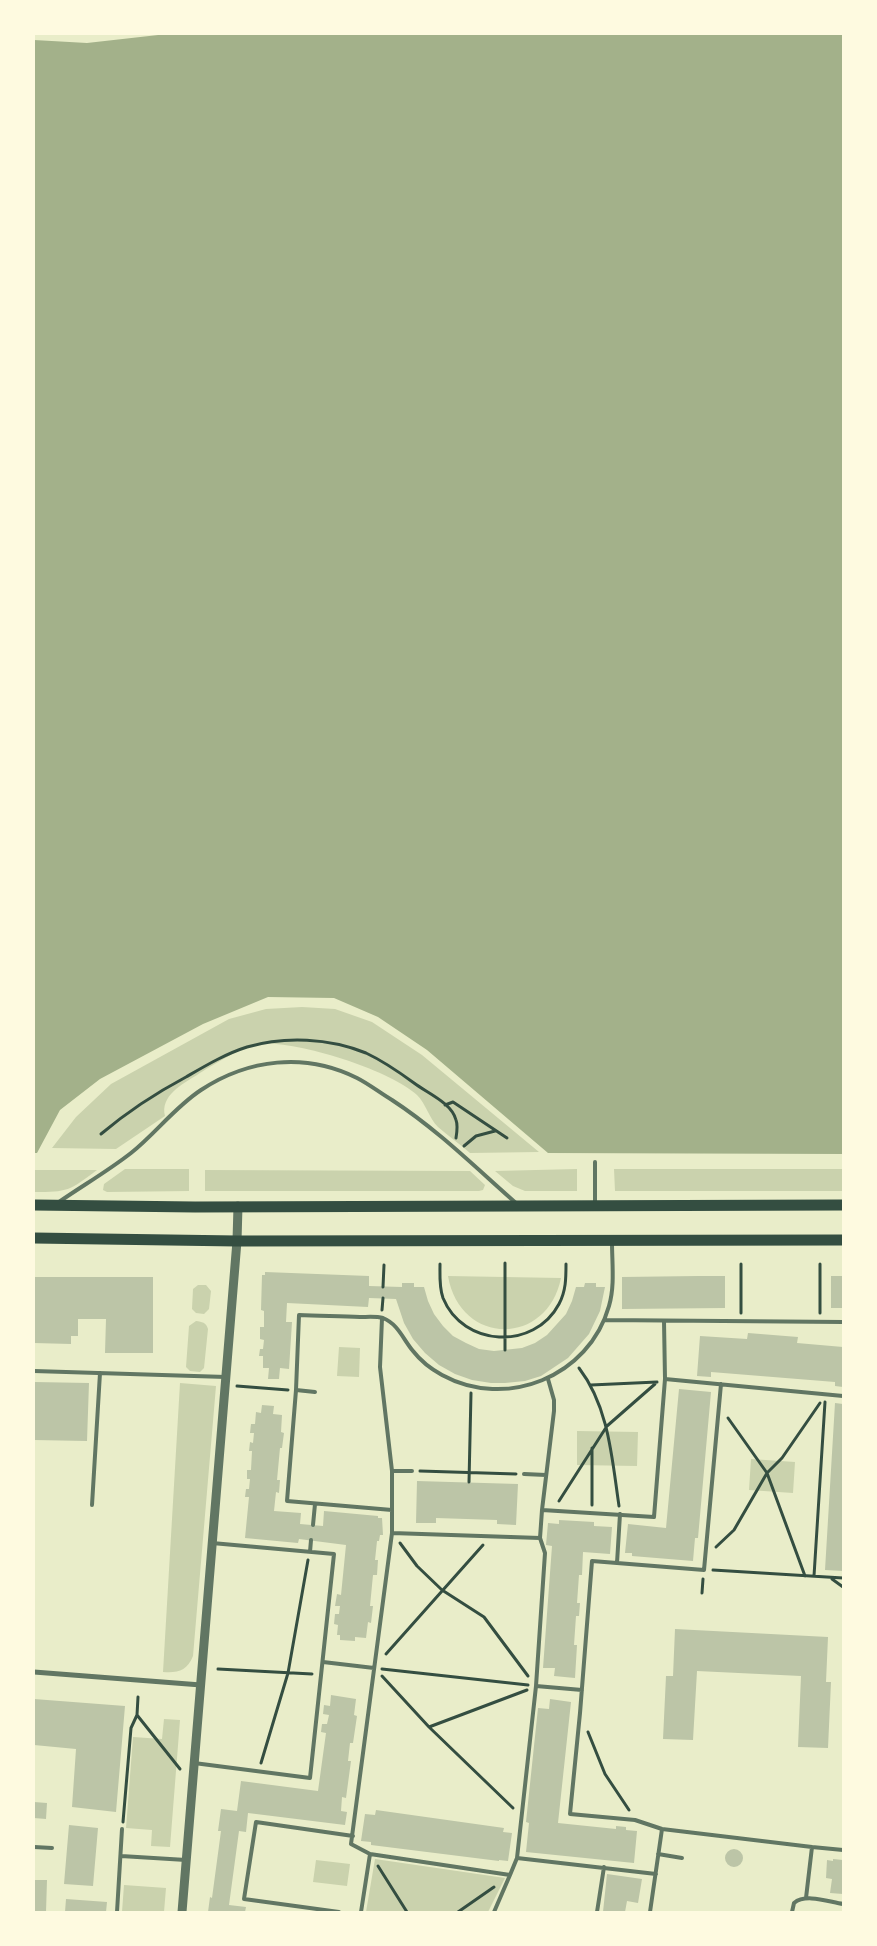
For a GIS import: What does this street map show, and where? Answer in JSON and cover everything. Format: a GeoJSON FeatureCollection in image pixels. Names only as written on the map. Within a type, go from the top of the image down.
{"type":"FeatureCollection","features":[{"type":"Feature","properties":{"kind":"main road"},"geometry":{"type":"LineString","coordinates":[[34,1205],[843,1205]]}},
{"type":"Feature","properties":{"kind":"main road"},"geometry":{"type":"LineString","coordinates":[[34,1238],[843,1240]]}},
{"type":"Feature","properties":{"kind":"street"},"geometry":{"type":"LineString","coordinates":[[182,1912],[226,1381],[238,1206]]}},
{"type":"Feature","properties":{"kind":"street"},"geometry":{"type":"LineString","coordinates":[[34,1672],[201,1685]]}},
{"type":"Feature","properties":{"kind":"lane"},"geometry":{"type":"LineString","coordinates":[[55,1205],[131,1153],[162,1122],[202,1090],[245,1068],[272,1062],[304,1062],[329,1067],[357,1078],[406,1110],[442,1136],[520,1206]]}},
{"type":"Feature","properties":{"kind":"lane"},"geometry":{"type":"LineString","coordinates":[[595,1162],[595,1205]]}},
{"type":"Feature","properties":{"kind":"lane"},"geometry":{"type":"LineString","coordinates":[[392,1510],[286,1501],[296,1390],[300,1315],[382,1318],[396,1326],[414,1353],[426,1364],[455,1382],[471,1387],[505,1390],[520,1388],[548,1379],[575,1361],[596,1337],[604,1320],[612,1293],[612,1240]]}},
{"type":"Feature","properties":{"kind":"lane"},"geometry":{"type":"LineString","coordinates":[[382,1318],[380,1367],[392,1471],[392,1533],[351,1844],[370,1854],[510,1875]]}},
{"type":"Feature","properties":{"kind":"lane"},"geometry":{"type":"LineString","coordinates":[[604,1320],[843,1322]]}},
{"type":"Feature","properties":{"kind":"lane"},"geometry":{"type":"LineString","coordinates":[[542,1510],[654,1517],[665,1379],[664,1320]]}},
{"type":"Feature","properties":{"kind":"lane"},"geometry":{"type":"LineString","coordinates":[[34,1371],[226,1381]]}},
{"type":"Feature","properties":{"kind":"lane"},"geometry":{"type":"LineString","coordinates":[[92,1505],[100,1373]]}},
{"type":"Feature","properties":{"kind":"lane"},"geometry":{"type":"LineString","coordinates":[[494,1912],[517,1858],[536,1686],[545,1553],[540,1538],[554,1406],[548,1379]]}},
{"type":"Feature","properties":{"kind":"lane"},"geometry":{"type":"LineString","coordinates":[[665,1379],[843,1396]]}},
{"type":"Feature","properties":{"kind":"lane"},"geometry":{"type":"LineString","coordinates":[[721,1384],[704,1570],[592,1561],[570,1814],[635,1820],[662,1830],[843,1850]]}},
{"type":"Feature","properties":{"kind":"lane"},"geometry":{"type":"LineString","coordinates":[[296,1390],[316,1392]]}},
{"type":"Feature","properties":{"kind":"lane"},"geometry":{"type":"LineString","coordinates":[[392,1471],[412,1471]]}},
{"type":"Feature","properties":{"kind":"lane"},"geometry":{"type":"LineString","coordinates":[[524,1474],[546,1475]]}},
{"type":"Feature","properties":{"kind":"lane"},"geometry":{"type":"LineString","coordinates":[[312,1525],[314,1504]]}},
{"type":"Feature","properties":{"kind":"lane"},"geometry":{"type":"LineString","coordinates":[[617,1562],[620,1514]]}},
{"type":"Feature","properties":{"kind":"lane"},"geometry":{"type":"LineString","coordinates":[[392,1533],[540,1538]]}},
{"type":"Feature","properties":{"kind":"lane"},"geometry":{"type":"LineString","coordinates":[[310,1552],[311,1540]]}},
{"type":"Feature","properties":{"kind":"lane"},"geometry":{"type":"LineString","coordinates":[[194,1763],[310,1778],[334,1554],[212,1543]]}},
{"type":"Feature","properties":{"kind":"lane"},"geometry":{"type":"LineString","coordinates":[[323,1662],[374,1668]]}},
{"type":"Feature","properties":{"kind":"lane"},"geometry":{"type":"LineString","coordinates":[[536,1686],[582,1690]]}},
{"type":"Feature","properties":{"kind":"lane"},"geometry":{"type":"LineString","coordinates":[[339,1912],[244,1899],[256,1822],[353,1836]]}},
{"type":"Feature","properties":{"kind":"lane"},"geometry":{"type":"LineString","coordinates":[[117,1912],[122,1829]]}},
{"type":"Feature","properties":{"kind":"lane"},"geometry":{"type":"LineString","coordinates":[[650,1912],[662,1830]]}},
{"type":"Feature","properties":{"kind":"lane"},"geometry":{"type":"LineString","coordinates":[[34,1847],[52,1848]]}},
{"type":"Feature","properties":{"kind":"lane"},"geometry":{"type":"LineString","coordinates":[[806,1898],[812,1847]]}},
{"type":"Feature","properties":{"kind":"lane"},"geometry":{"type":"LineString","coordinates":[[361,1912],[370,1854]]}},
{"type":"Feature","properties":{"kind":"lane"},"geometry":{"type":"LineString","coordinates":[[658,1854],[682,1858]]}},
{"type":"Feature","properties":{"kind":"lane"},"geometry":{"type":"LineString","coordinates":[[121,1856],[186,1860]]}},
{"type":"Feature","properties":{"kind":"lane"},"geometry":{"type":"LineString","coordinates":[[517,1858],[656,1874]]}},
{"type":"Feature","properties":{"kind":"lane"},"geometry":{"type":"LineString","coordinates":[[597,1912],[604,1867]]}},
{"type":"Feature","properties":{"kind":"lane"},"geometry":{"type":"LineString","coordinates":[[792,1912],[794,1902],[799,1899],[806,1898],[843,1904]]}},
{"type":"Feature","properties":{"kind":"path"},"geometry":{"type":"LineString","coordinates":[[101,1134],[141,1104],[215,1060],[246,1048],[273,1042],[301,1040],[325,1042],[366,1054],[393,1068],[454,1113],[457,1121],[456,1149],[466,1145],[476,1136],[495,1131]]}},
{"type":"Feature","properties":{"kind":"path"},"geometry":{"type":"LineString","coordinates":[[445,1105],[453,1102],[507,1138]]}},
{"type":"Feature","properties":{"kind":"path"},"geometry":{"type":"LineString","coordinates":[[505,1263],[505,1350]]}},
{"type":"Feature","properties":{"kind":"path"},"geometry":{"type":"LineString","coordinates":[[440,1264],[442,1292],[448,1308],[455,1317],[463,1324],[483,1335],[505,1338],[526,1334],[545,1322],[552,1314],[563,1296],[566,1285],[566,1264]]}},
{"type":"Feature","properties":{"kind":"path"},"geometry":{"type":"LineString","coordinates":[[741,1264],[741,1321]]}},
{"type":"Feature","properties":{"kind":"path"},"geometry":{"type":"LineString","coordinates":[[820,1264],[820,1322]]}},
{"type":"Feature","properties":{"kind":"path"},"geometry":{"type":"LineString","coordinates":[[383,1287],[384,1265]]}},
{"type":"Feature","properties":{"kind":"path"},"geometry":{"type":"LineString","coordinates":[[575,1361],[591,1385],[607,1426],[620,1514]]}},
{"type":"Feature","properties":{"kind":"path"},"geometry":{"type":"LineString","coordinates":[[591,1385],[657,1382],[665,1379]]}},
{"type":"Feature","properties":{"kind":"path"},"geometry":{"type":"LineString","coordinates":[[226,1381],[296,1390]]}},
{"type":"Feature","properties":{"kind":"path"},"geometry":{"type":"LineString","coordinates":[[553,1510],[607,1426],[657,1382]]}},
{"type":"Feature","properties":{"kind":"path"},"geometry":{"type":"LineString","coordinates":[[469,1482],[471,1387]]}},
{"type":"Feature","properties":{"kind":"path"},"geometry":{"type":"LineString","coordinates":[[705,1558],[734,1530],[767,1473],[782,1458],[826,1394]]}},
{"type":"Feature","properties":{"kind":"path"},"geometry":{"type":"LineString","coordinates":[[814,1576],[826,1394]]}},
{"type":"Feature","properties":{"kind":"path"},"geometry":{"type":"LineString","coordinates":[[719,1405],[767,1473],[805,1576]]}},
{"type":"Feature","properties":{"kind":"path"},"geometry":{"type":"LineString","coordinates":[[592,1448],[592,1513]]}},
{"type":"Feature","properties":{"kind":"path"},"geometry":{"type":"LineString","coordinates":[[412,1471],[524,1474]]}},
{"type":"Feature","properties":{"kind":"path"},"geometry":{"type":"LineString","coordinates":[[392,1533],[417,1566],[442,1590],[484,1618],[536,1686]]}},
{"type":"Feature","properties":{"kind":"path"},"geometry":{"type":"LineString","coordinates":[[374,1668],[491,1536]]}},
{"type":"Feature","properties":{"kind":"path"},"geometry":{"type":"LineString","coordinates":[[259,1771],[288,1673],[310,1552]]}},
{"type":"Feature","properties":{"kind":"path"},"geometry":{"type":"LineString","coordinates":[[704,1570],[843,1578]]}},
{"type":"Feature","properties":{"kind":"path"},"geometry":{"type":"LineString","coordinates":[[830,1577],[843,1587]]}},
{"type":"Feature","properties":{"kind":"path"},"geometry":{"type":"LineString","coordinates":[[374,1668],[536,1686]]}},
{"type":"Feature","properties":{"kind":"path"},"geometry":{"type":"LineString","coordinates":[[374,1668],[429,1726],[522,1815]]}},
{"type":"Feature","properties":{"kind":"path"},"geometry":{"type":"LineString","coordinates":[[218,1669],[321,1675]]}},
{"type":"Feature","properties":{"kind":"path"},"geometry":{"type":"LineString","coordinates":[[429,1726],[536,1686]]}},
{"type":"Feature","properties":{"kind":"path"},"geometry":{"type":"LineString","coordinates":[[122,1829],[130,1728],[136,1715],[138,1697]]}},
{"type":"Feature","properties":{"kind":"path"},"geometry":{"type":"LineString","coordinates":[[580,1713],[605,1774],[635,1820]]}},
{"type":"Feature","properties":{"kind":"path"},"geometry":{"type":"LineString","coordinates":[[136,1715],[180,1769]]}},
{"type":"Feature","properties":{"kind":"path"},"geometry":{"type":"LineString","coordinates":[[370,1854],[407,1912]]}},
{"type":"Feature","properties":{"kind":"path"},"geometry":{"type":"LineString","coordinates":[[458,1912],[510,1875]]}},
{"type":"Feature","properties":{"kind":"shaded area"},"geometry":{"type":"Polygon","coordinates":[[[167,34],[843,34],[843,1154],[548,1153],[427,1050],[378,1017],[334,998],[268,997],[203,1024],[100,1079],[60,1110],[37,1153],[34,1153],[34,40],[87,43],[167,34]]]}},
{"type":"Feature","properties":{"kind":"shaded area"},"geometry":{"type":"Polygon","coordinates":[[[302,1007],[335,1009],[372,1022],[422,1055],[539,1152],[470,1153],[438,1127],[417,1095],[404,1085],[341,1058],[294,1046],[273,1044],[257,1044],[244,1049],[185,1082],[174,1091],[166,1102],[165,1116],[116,1149],[52,1148],[76,1117],[111,1084],[229,1019],[266,1009],[302,1007]]]}},
{"type":"Feature","properties":{"kind":"shaded area"},"geometry":{"type":"Polygon","coordinates":[[[125,1169],[189,1169],[189,1191],[107,1192],[103,1190],[104,1184],[125,1169]]]}},
{"type":"Feature","properties":{"kind":"shaded area"},"geometry":{"type":"Polygon","coordinates":[[[577,1169],[577,1191],[525,1191],[513,1186],[495,1171],[577,1169]]]}},
{"type":"Feature","properties":{"kind":"shaded area"},"geometry":{"type":"Polygon","coordinates":[[[614,1169],[843,1169],[843,1191],[615,1191],[614,1169]]]}},
{"type":"Feature","properties":{"kind":"shaded area"},"geometry":{"type":"Polygon","coordinates":[[[34,1170],[97,1170],[68,1189],[54,1192],[34,1192],[34,1170]]]}},
{"type":"Feature","properties":{"kind":"shaded area"},"geometry":{"type":"Polygon","coordinates":[[[205,1170],[470,1171],[485,1185],[483,1190],[479,1191],[205,1191],[205,1170]]]}},
{"type":"Feature","properties":{"kind":"shaded area"},"geometry":{"type":"Polygon","coordinates":[[[448,1276],[561,1278],[553,1301],[539,1317],[522,1326],[504,1329],[485,1326],[469,1316],[456,1299],[448,1276]]]}},
{"type":"Feature","properties":{"kind":"shaded area"},"geometry":{"type":"Polygon","coordinates":[[[198,1285],[206,1285],[211,1291],[209,1309],[204,1314],[196,1313],[192,1309],[193,1289],[198,1285]]]}},
{"type":"Feature","properties":{"kind":"shaded area"},"geometry":{"type":"Polygon","coordinates":[[[196,1321],[205,1324],[208,1329],[204,1368],[200,1372],[190,1371],[186,1367],[189,1326],[196,1321]]]}},
{"type":"Feature","properties":{"kind":"shaded area"},"geometry":{"type":"Polygon","coordinates":[[[339,1347],[360,1348],[359,1377],[337,1376],[339,1347]]]}},
{"type":"Feature","properties":{"kind":"shaded area"},"geometry":{"type":"Polygon","coordinates":[[[180,1383],[216,1386],[193,1656],[185,1668],[173,1672],[163,1672],[180,1383]]]}},
{"type":"Feature","properties":{"kind":"shaded area"},"geometry":{"type":"Polygon","coordinates":[[[577,1431],[638,1432],[637,1466],[577,1465],[577,1431]]]}},
{"type":"Feature","properties":{"kind":"shaded area"},"geometry":{"type":"Polygon","coordinates":[[[751,1459],[795,1462],[793,1493],[749,1490],[751,1459]]]}},
{"type":"Feature","properties":{"kind":"shaded area"},"geometry":{"type":"Polygon","coordinates":[[[164,1719],[180,1720],[170,1847],[151,1846],[152,1830],[126,1828],[133,1737],[162,1739],[164,1719]]]}},
{"type":"Feature","properties":{"kind":"shaded area"},"geometry":{"type":"Polygon","coordinates":[[[375,1859],[505,1878],[488,1912],[366,1912],[375,1859]]]}},
{"type":"Feature","properties":{"kind":"shaded area"},"geometry":{"type":"Polygon","coordinates":[[[316,1860],[350,1864],[347,1886],[313,1882],[316,1860]]]}},
{"type":"Feature","properties":{"kind":"shaded area"},"geometry":{"type":"Polygon","coordinates":[[[124,1885],[166,1888],[164,1912],[122,1912],[124,1885]]]}},
{"type":"Feature","properties":{"kind":"building"},"geometry":{"type":"Polygon","coordinates":[[[265,1272],[369,1276],[369,1286],[402,1287],[402,1283],[414,1283],[414,1287],[424,1287],[434,1314],[453,1336],[479,1349],[494,1351],[522,1348],[535,1343],[547,1335],[566,1314],[576,1287],[584,1287],[585,1283],[596,1283],[596,1287],[605,1287],[600,1311],[589,1334],[568,1358],[541,1376],[525,1381],[491,1383],[472,1380],[455,1374],[439,1365],[413,1339],[404,1323],[396,1299],[369,1298],[368,1307],[287,1303],[286,1322],[292,1322],[289,1369],[280,1368],[279,1379],[268,1379],[269,1368],[263,1368],[263,1356],[259,1356],[260,1349],[263,1349],[264,1340],[260,1339],[260,1327],[264,1327],[264,1311],[261,1310],[262,1275],[265,1275],[265,1272]]]}},
{"type":"Feature","properties":{"kind":"building"},"geometry":{"type":"Polygon","coordinates":[[[725,1276],[725,1308],[622,1309],[622,1277],[725,1276]]]}},
{"type":"Feature","properties":{"kind":"building"},"geometry":{"type":"Polygon","coordinates":[[[831,1276],[843,1276],[843,1308],[831,1308],[831,1276]]]}},
{"type":"Feature","properties":{"kind":"building"},"geometry":{"type":"Polygon","coordinates":[[[34,1277],[153,1277],[153,1353],[105,1353],[106,1319],[78,1319],[78,1336],[71,1336],[71,1344],[34,1343],[34,1277]]]}},
{"type":"Feature","properties":{"kind":"building"},"geometry":{"type":"Polygon","coordinates":[[[748,1333],[798,1337],[797,1343],[843,1347],[843,1387],[835,1386],[835,1382],[711,1372],[711,1377],[697,1376],[700,1336],[747,1339],[748,1333]]]}},
{"type":"Feature","properties":{"kind":"building"},"geometry":{"type":"Polygon","coordinates":[[[34,1382],[89,1383],[87,1441],[34,1440],[34,1382]]]}},
{"type":"Feature","properties":{"kind":"building"},"geometry":{"type":"Polygon","coordinates":[[[679,1389],[711,1392],[698,1538],[695,1538],[693,1561],[632,1556],[632,1553],[625,1553],[628,1524],[666,1528],[679,1389]]]}},
{"type":"Feature","properties":{"kind":"building"},"geometry":{"type":"Polygon","coordinates":[[[835,1403],[843,1404],[843,1571],[825,1570],[835,1403]]]}},
{"type":"Feature","properties":{"kind":"building"},"geometry":{"type":"Polygon","coordinates":[[[262,1405],[274,1406],[273,1414],[282,1415],[281,1432],[284,1433],[282,1448],[280,1448],[277,1480],[280,1480],[279,1493],[276,1492],[274,1511],[301,1513],[300,1524],[323,1526],[324,1511],[378,1516],[378,1518],[382,1518],[383,1535],[380,1535],[379,1541],[377,1541],[375,1560],[378,1560],[377,1575],[373,1575],[370,1606],[373,1606],[371,1623],[368,1622],[366,1638],[355,1637],[355,1641],[340,1640],[340,1635],[337,1635],[338,1625],[334,1624],[335,1614],[339,1614],[340,1606],[335,1606],[337,1594],[341,1595],[346,1545],[299,1539],[298,1543],[245,1538],[249,1497],[245,1497],[246,1489],[249,1489],[250,1479],[247,1479],[247,1470],[251,1470],[252,1451],[249,1451],[250,1442],[253,1443],[254,1433],[250,1433],[251,1424],[255,1424],[256,1412],[261,1413],[262,1405]]]}},
{"type":"Feature","properties":{"kind":"building"},"geometry":{"type":"Polygon","coordinates":[[[417,1481],[518,1484],[516,1525],[497,1524],[497,1520],[436,1518],[436,1523],[416,1523],[417,1481]]]}},
{"type":"Feature","properties":{"kind":"building"},"geometry":{"type":"Polygon","coordinates":[[[559,1520],[594,1522],[594,1526],[612,1527],[610,1554],[583,1552],[582,1575],[579,1575],[577,1603],[580,1603],[579,1616],[576,1616],[574,1645],[577,1645],[575,1678],[554,1676],[555,1668],[543,1668],[552,1546],[546,1545],[548,1523],[559,1524],[559,1520]]]}},
{"type":"Feature","properties":{"kind":"building"},"geometry":{"type":"Polygon","coordinates":[[[675,1629],[828,1637],[826,1682],[831,1682],[828,1748],[798,1747],[801,1676],[697,1671],[693,1740],[663,1739],[666,1676],[673,1676],[675,1629]]]}},
{"type":"Feature","properties":{"kind":"building"},"geometry":{"type":"Polygon","coordinates":[[[331,1695],[356,1699],[354,1715],[357,1716],[353,1743],[350,1743],[348,1761],[351,1761],[346,1798],[342,1797],[341,1811],[347,1812],[345,1825],[248,1813],[246,1832],[239,1831],[229,1905],[246,1907],[245,1912],[208,1912],[210,1897],[212,1898],[221,1831],[218,1831],[221,1809],[237,1811],[241,1781],[318,1791],[326,1733],[321,1732],[322,1724],[327,1724],[329,1715],[323,1714],[324,1705],[330,1706],[331,1695]]]}},
{"type":"Feature","properties":{"kind":"building"},"geometry":{"type":"Polygon","coordinates":[[[34,1699],[125,1706],[116,1812],[72,1807],[76,1749],[34,1745],[34,1699]]]}},
{"type":"Feature","properties":{"kind":"building"},"geometry":{"type":"Polygon","coordinates":[[[550,1699],[571,1702],[558,1823],[616,1829],[616,1826],[626,1827],[626,1830],[637,1831],[634,1863],[526,1852],[529,1823],[526,1822],[538,1708],[549,1709],[550,1699]]]}},
{"type":"Feature","properties":{"kind":"building"},"geometry":{"type":"Polygon","coordinates":[[[34,1802],[47,1803],[46,1819],[34,1818],[34,1802]]]}},
{"type":"Feature","properties":{"kind":"building"},"geometry":{"type":"Polygon","coordinates":[[[376,1810],[504,1828],[503,1832],[512,1833],[508,1861],[371,1845],[371,1842],[361,1841],[365,1814],[375,1815],[376,1810]]]}},
{"type":"Feature","properties":{"kind":"building"},"geometry":{"type":"Polygon","coordinates":[[[69,1825],[98,1828],[93,1886],[64,1884],[69,1825]]]}},
{"type":"Feature","properties":{"kind":"building"},"geometry":{"type":"Polygon","coordinates":[[[734,1849],[740,1852],[743,1858],[740,1864],[734,1867],[728,1864],[725,1858],[728,1852],[734,1849]]]}},
{"type":"Feature","properties":{"kind":"building"},"geometry":{"type":"Polygon","coordinates":[[[833,1859],[843,1860],[843,1894],[830,1893],[832,1879],[826,1878],[827,1860],[833,1861],[833,1859]]]}},
{"type":"Feature","properties":{"kind":"building"},"geometry":{"type":"Polygon","coordinates":[[[607,1874],[642,1879],[638,1903],[627,1901],[625,1912],[603,1912],[607,1874]]]}},
{"type":"Feature","properties":{"kind":"building"},"geometry":{"type":"Polygon","coordinates":[[[34,1880],[47,1880],[46,1912],[34,1912],[34,1880]]]}},
{"type":"Feature","properties":{"kind":"building"},"geometry":{"type":"Polygon","coordinates":[[[66,1899],[107,1902],[106,1912],[65,1912],[66,1899]]]}}]}
